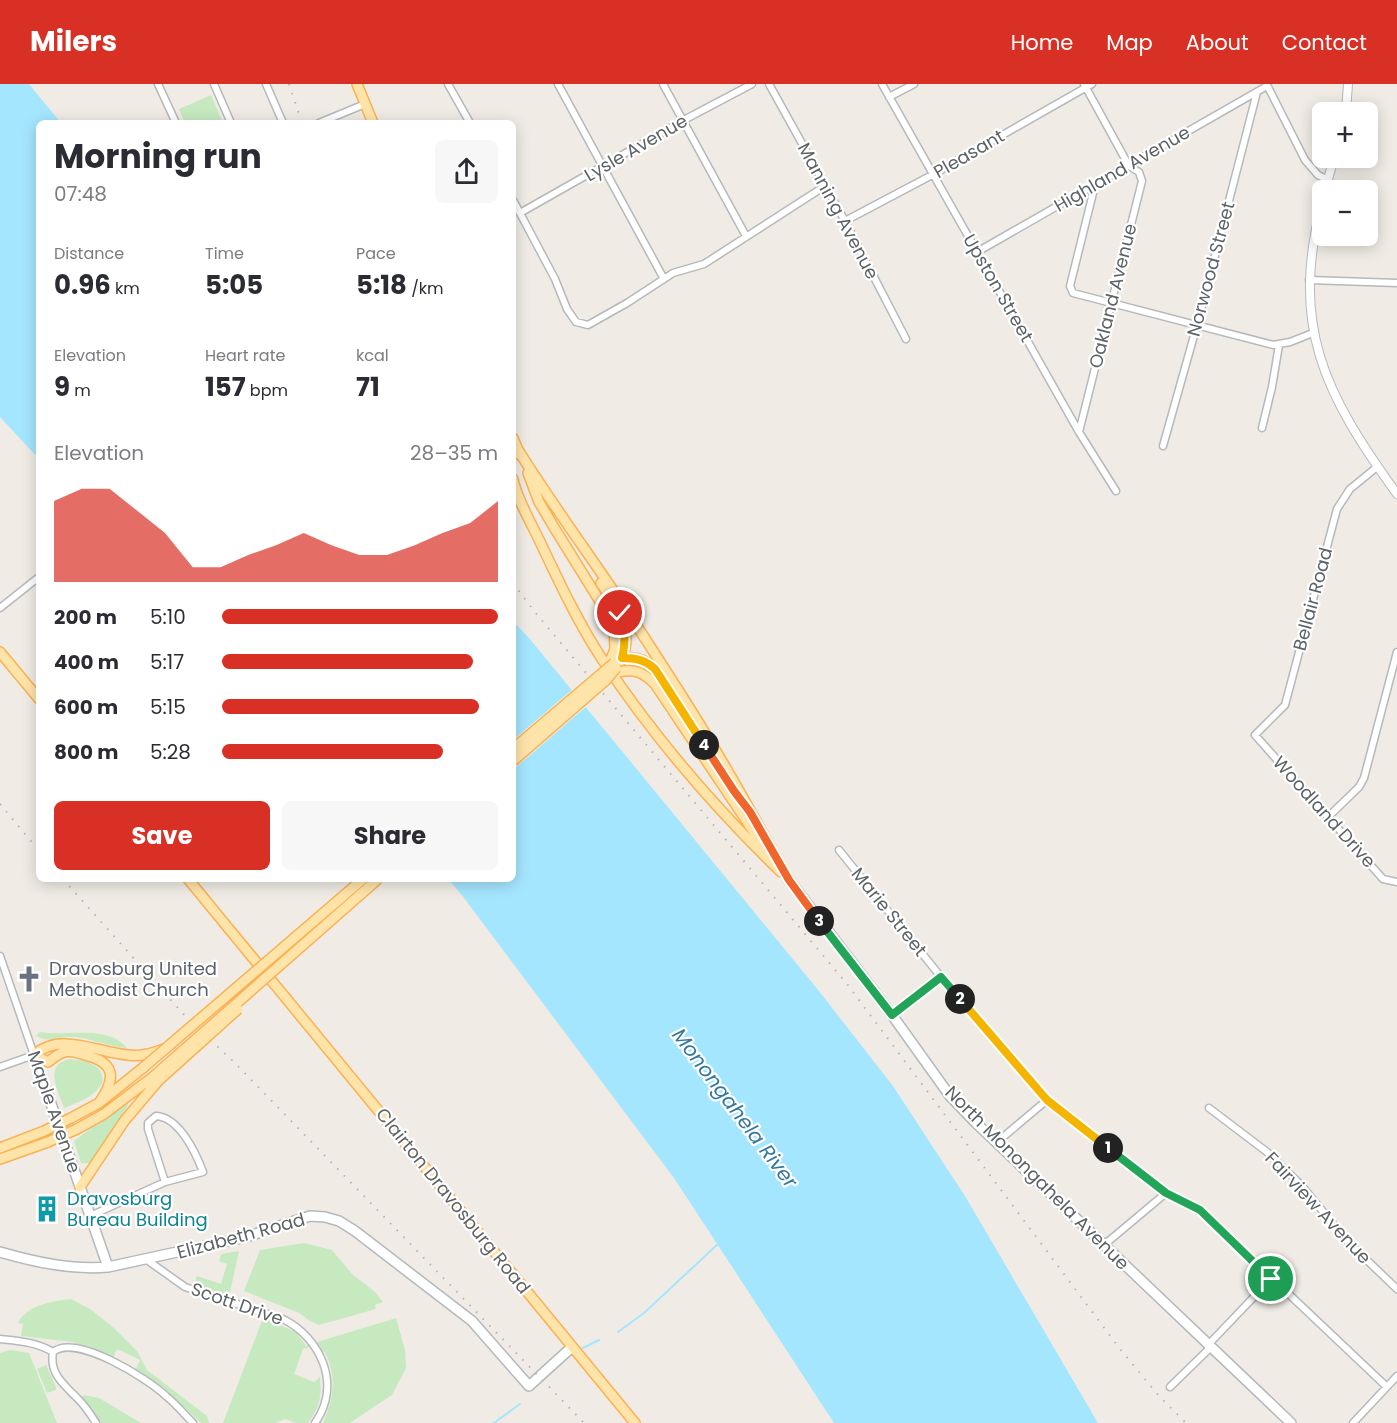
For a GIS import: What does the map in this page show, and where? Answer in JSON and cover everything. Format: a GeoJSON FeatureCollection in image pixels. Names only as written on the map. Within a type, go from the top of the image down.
{"type":"FeatureCollection","features":[{"type":"Feature","properties":{"kind":"main road"},"geometry":{"type":"LineString","coordinates":[[357,84],[372,120]]}},
{"type":"Feature","properties":{"kind":"main road"},"geometry":{"type":"LineString","coordinates":[[516,445],[539,502],[614,624],[615,649],[615,666],[516,747]]}},
{"type":"Feature","properties":{"kind":"main road"},"geometry":{"type":"LineString","coordinates":[[516,758],[615,666],[622,658],[626,644],[625,627],[620,613],[518,450]]}},
{"type":"Feature","properties":{"kind":"main road"},"geometry":{"type":"LineString","coordinates":[[516,486],[552,566],[601,657],[638,710],[725,815],[789,880]]}},
{"type":"Feature","properties":{"kind":"main road"},"geometry":{"type":"LineString","coordinates":[[548,497],[559,508],[720,758],[789,880]]}},
{"type":"Feature","properties":{"kind":"main road"},"geometry":{"type":"LineString","coordinates":[[0,652],[36,695]]}},
{"type":"Feature","properties":{"kind":"main road"},"geometry":{"type":"LineString","coordinates":[[622,658],[635,658],[647,662],[655,669],[750,812]]}},
{"type":"Feature","properties":{"kind":"main road"},"geometry":{"type":"LineString","coordinates":[[615,666],[638,671],[655,684],[751,829],[789,880]]}},
{"type":"Feature","properties":{"kind":"main road","name":"North Monongahela Avenue"},"geometry":{"type":"LineString","coordinates":[[789,880],[892,1015],[950,1096],[996,1143],[1291,1423]]}},
{"type":"Feature","properties":{"kind":"main road","name":"Clairton Dravosburg Road"},"geometry":{"type":"LineString","coordinates":[[191,882],[272,976],[635,1423]]}},
{"type":"Feature","properties":{"kind":"main road"},"geometry":{"type":"LineString","coordinates":[[0,1148],[44,1131],[99,1103],[168,1047],[360,882]]}},
{"type":"Feature","properties":{"kind":"main road"},"geometry":{"type":"LineString","coordinates":[[0,1159],[77,1129],[156,1079],[227,1020],[375,882]]}},
{"type":"Feature","properties":{"kind":"main road"},"geometry":{"type":"LineString","coordinates":[[99,1103],[108,1090],[111,1080],[111,1072],[106,1064],[99,1059],[74,1052],[65,1052],[48,1062],[34,1055],[41,1049],[69,1043],[131,1056],[149,1055],[168,1047]]}},
{"type":"Feature","properties":{"kind":"main road","name":"Maple Avenue"},"geometry":{"type":"LineString","coordinates":[[34,1055],[108,1267]]}},
{"type":"Feature","properties":{"kind":"main road"},"geometry":{"type":"LineString","coordinates":[[80,1187],[156,1079]]}},
{"type":"Feature","properties":{"kind":"main road","name":"Elizabeth Road"},"geometry":{"type":"LineString","coordinates":[[0,1252],[29,1260],[90,1269],[147,1260],[246,1237],[310,1216],[325,1216],[356,1231],[472,1321],[529,1386],[572,1347]]}},
{"type":"Feature","properties":{"kind":"street"},"geometry":{"type":"LineString","coordinates":[[158,84],[175,120]]}},
{"type":"Feature","properties":{"kind":"street"},"geometry":{"type":"LineString","coordinates":[[214,84],[230,120]]}},
{"type":"Feature","properties":{"kind":"street"},"geometry":{"type":"LineString","coordinates":[[266,84],[282,120]]}},
{"type":"Feature","properties":{"kind":"street"},"geometry":{"type":"LineString","coordinates":[[448,84],[468,120]]}},
{"type":"Feature","properties":{"kind":"street"},"geometry":{"type":"LineString","coordinates":[[558,84],[664,279]]}},
{"type":"Feature","properties":{"kind":"street"},"geometry":{"type":"LineString","coordinates":[[663,84],[746,236]]}},
{"type":"Feature","properties":{"kind":"street","name":"Lysle Avenue"},"geometry":{"type":"LineString","coordinates":[[520,213],[752,84]]}},
{"type":"Feature","properties":{"kind":"street","name":"Manning Avenue"},"geometry":{"type":"LineString","coordinates":[[769,84],[845,221],[906,339]]}},
{"type":"Feature","properties":{"kind":"street","name":"Upston Street"},"geometry":{"type":"LineString","coordinates":[[882,84],[1079,432],[1116,491]]}},
{"type":"Feature","properties":{"kind":"street"},"geometry":{"type":"LineString","coordinates":[[890,98],[914,84]]}},
{"type":"Feature","properties":{"kind":"street"},"geometry":{"type":"LineString","coordinates":[[1347,102],[1348,84]]}},
{"type":"Feature","properties":{"kind":"street"},"geometry":{"type":"LineString","coordinates":[[1087,85],[1129,166]]}},
{"type":"Feature","properties":{"kind":"street","name":"Pleasant"},"geometry":{"type":"LineString","coordinates":[[845,221],[932,175],[1087,85]]}},
{"type":"Feature","properties":{"kind":"street"},"geometry":{"type":"LineString","coordinates":[[1267,85],[1305,160],[1318,175],[1328,180],[1331,168]]}},
{"type":"Feature","properties":{"kind":"street","name":"Highland Avenue"},"geometry":{"type":"LineString","coordinates":[[977,252],[1267,85]]}},
{"type":"Feature","properties":{"kind":"street","name":"Norwood Street"},"geometry":{"type":"LineString","coordinates":[[1163,446],[1197,325],[1257,92]]}},
{"type":"Feature","properties":{"kind":"street"},"geometry":{"type":"LineString","coordinates":[[326,120],[365,104]]}},
{"type":"Feature","properties":{"kind":"street","name":"Oakland Avenue"},"geometry":{"type":"LineString","coordinates":[[1079,432],[1142,181],[1139,172],[1129,166]]}},
{"type":"Feature","properties":{"kind":"street"},"geometry":{"type":"LineString","coordinates":[[1095,185],[1071,290],[1074,293],[1273,345],[1290,342],[1313,333]]}},
{"type":"Feature","properties":{"kind":"street"},"geometry":{"type":"LineString","coordinates":[[516,206],[555,279],[567,309],[576,322],[583,325],[595,321],[673,273],[704,264],[825,186]]}},
{"type":"Feature","properties":{"kind":"street"},"geometry":{"type":"LineString","coordinates":[[1312,246],[1309,308],[1322,365],[1336,399],[1377,467],[1397,494]]}},
{"type":"Feature","properties":{"kind":"street"},"geometry":{"type":"LineString","coordinates":[[1309,280],[1397,283]]}},
{"type":"Feature","properties":{"kind":"street"},"geometry":{"type":"LineString","coordinates":[[1262,428],[1279,345]]}},
{"type":"Feature","properties":{"kind":"street","name":"Bellair Road"},"geometry":{"type":"LineString","coordinates":[[1255,735],[1285,705],[1337,509],[1350,489],[1377,467]]}},
{"type":"Feature","properties":{"kind":"street"},"geometry":{"type":"LineString","coordinates":[[0,608],[36,579]]}},
{"type":"Feature","properties":{"kind":"street"},"geometry":{"type":"LineString","coordinates":[[1328,818],[1359,787],[1364,778],[1397,652]]}},
{"type":"Feature","properties":{"kind":"street","name":"Woodland Drive"},"geometry":{"type":"LineString","coordinates":[[1255,735],[1383,879],[1397,882]]}},
{"type":"Feature","properties":{"kind":"street","name":"Marie Street"},"geometry":{"type":"LineString","coordinates":[[839,850],[941,977],[1047,1100],[1166,1193],[1200,1210],[1271,1279],[1388,1385],[1397,1388]]}},
{"type":"Feature","properties":{"kind":"street","name":"Maple Avenue"},"geometry":{"type":"LineString","coordinates":[[0,956],[34,1055]]}},
{"type":"Feature","properties":{"kind":"street"},"geometry":{"type":"LineString","coordinates":[[892,1015],[941,977]]}},
{"type":"Feature","properties":{"kind":"street"},"geometry":{"type":"LineString","coordinates":[[0,1067],[34,1055]]}},
{"type":"Feature","properties":{"kind":"street"},"geometry":{"type":"LineString","coordinates":[[996,1143],[1047,1100]]}},
{"type":"Feature","properties":{"kind":"street","name":"Fairview Avenue"},"geometry":{"type":"LineString","coordinates":[[1209,1108],[1267,1152],[1302,1186],[1348,1242],[1397,1289]]}},
{"type":"Feature","properties":{"kind":"street"},"geometry":{"type":"LineString","coordinates":[[90,1216],[165,1182],[203,1172],[191,1144],[184,1135],[165,1117],[156,1116],[148,1123],[148,1129],[165,1182]]}},
{"type":"Feature","properties":{"kind":"street"},"geometry":{"type":"LineString","coordinates":[[1104,1245],[1166,1193]]}},
{"type":"Feature","properties":{"kind":"street","name":"Scott Drive"},"geometry":{"type":"LineString","coordinates":[[147,1260],[185,1287],[282,1319],[297,1326],[306,1334],[325,1363],[327,1378],[326,1400],[321,1416],[315,1423]]}},
{"type":"Feature","properties":{"kind":"street"},"geometry":{"type":"LineString","coordinates":[[1170,1388],[1271,1279]]}},
{"type":"Feature","properties":{"kind":"street"},"geometry":{"type":"LineString","coordinates":[[0,1339],[26,1341],[53,1352]]}},
{"type":"Feature","properties":{"kind":"street"},"geometry":{"type":"LineString","coordinates":[[53,1352],[57,1349],[76,1347],[124,1367],[166,1395],[193,1423]]}},
{"type":"Feature","properties":{"kind":"street"},"geometry":{"type":"LineString","coordinates":[[53,1352],[54,1371],[59,1381],[80,1401],[96,1423]]}},
{"type":"Feature","properties":{"kind":"street"},"geometry":{"type":"LineString","coordinates":[[1353,1423],[1397,1376]]}},
{"type":"Feature","properties":{"kind":"green space"},"geometry":{"type":"Polygon","coordinates":[[[211,95],[222,120],[184,120],[179,109],[211,95]]]}},
{"type":"Feature","properties":{"kind":"green space"},"geometry":{"type":"Polygon","coordinates":[[[40,1032],[109,1036],[127,1048],[77,1037],[45,1039],[36,1036],[40,1032]]]}},
{"type":"Feature","properties":{"kind":"green space"},"geometry":{"type":"Polygon","coordinates":[[[70,1059],[87,1062],[97,1067],[103,1081],[92,1095],[64,1108],[56,1086],[55,1072],[57,1066],[70,1059]]]}},
{"type":"Feature","properties":{"kind":"green space"},"geometry":{"type":"Polygon","coordinates":[[[127,1103],[128,1105],[91,1163],[81,1163],[74,1141],[127,1103]]]}},
{"type":"Feature","properties":{"kind":"green space"},"geometry":{"type":"Polygon","coordinates":[[[304,1243],[332,1250],[352,1274],[375,1292],[383,1302],[375,1305],[376,1309],[319,1325],[299,1313],[244,1291],[260,1250],[304,1243]]]}},
{"type":"Feature","properties":{"kind":"green space"},"geometry":{"type":"Polygon","coordinates":[[[239,1251],[229,1297],[194,1285],[197,1276],[221,1284],[227,1264],[219,1261],[221,1254],[239,1251]]]}},
{"type":"Feature","properties":{"kind":"green space"},"geometry":{"type":"Polygon","coordinates":[[[71,1299],[90,1309],[114,1328],[137,1351],[147,1370],[207,1416],[209,1423],[201,1423],[164,1388],[136,1369],[140,1360],[117,1349],[113,1358],[73,1342],[21,1336],[23,1324],[18,1323],[27,1312],[41,1305],[71,1299]]]}},
{"type":"Feature","properties":{"kind":"green space"},"geometry":{"type":"Polygon","coordinates":[[[263,1318],[296,1332],[306,1346],[309,1344],[310,1347],[303,1349],[294,1374],[314,1382],[320,1377],[319,1401],[308,1423],[296,1423],[285,1419],[275,1423],[223,1423],[263,1318]]]}},
{"type":"Feature","properties":{"kind":"green space"},"geometry":{"type":"Polygon","coordinates":[[[396,1318],[405,1350],[406,1368],[392,1395],[350,1423],[323,1423],[330,1405],[333,1379],[329,1361],[317,1342],[396,1318]]]}},
{"type":"Feature","properties":{"kind":"green space"},"geometry":{"type":"Polygon","coordinates":[[[10,1350],[29,1353],[57,1423],[0,1423],[0,1353],[10,1350]]]}},
{"type":"Feature","properties":{"kind":"green space"},"geometry":{"type":"Polygon","coordinates":[[[46,1365],[56,1387],[56,1390],[47,1393],[37,1369],[46,1365]]]}},
{"type":"Feature","properties":{"kind":"green space"},"geometry":{"type":"Polygon","coordinates":[[[85,1395],[99,1398],[141,1423],[101,1423],[81,1397],[85,1395]]]}},
{"type":"Feature","properties":{"kind":"water"},"geometry":{"type":"Polygon","coordinates":[[[0,84],[29,84],[59,120],[36,120],[36,456],[0,417],[0,84]]]}},
{"type":"Feature","properties":{"kind":"water","name":"Monongahela River"},"geometry":{"type":"Polygon","coordinates":[[[516,624],[819,991],[893,1086],[965,1196],[1098,1423],[834,1423],[674,1178],[451,882],[516,882],[516,624]]]}},
{"type":"Feature","properties":{"kind":"pier"},"geometry":{"type":"Polygon","coordinates":[[[574,688],[588,705],[516,767],[516,737],[574,688]]]}},
{"type":"Feature","properties":{"kind":"waterway"},"geometry":{"type":"LineString","coordinates":[[618,1332],[644,1313],[719,1243]]}},
{"type":"Feature","properties":{"kind":"waterway"},"geometry":{"type":"LineString","coordinates":[[583,1348],[599,1340]]}},
{"type":"Feature","properties":{"kind":"waterway"},"geometry":{"type":"LineString","coordinates":[[494,1423],[520,1404]]}},
{"type":"Feature","properties":{"kind":"railway"},"geometry":{"type":"LineString","coordinates":[[289,84],[301,120]]}},
{"type":"Feature","properties":{"kind":"railway"},"geometry":{"type":"LineString","coordinates":[[516,587],[847,984],[1120,1349],[1159,1396],[1186,1423]]}},
{"type":"Feature","properties":{"kind":"railway"},"geometry":{"type":"LineString","coordinates":[[0,804],[36,847]]}},
{"type":"Feature","properties":{"kind":"railway"},"geometry":{"type":"LineString","coordinates":[[66,882],[186,1017],[233,1061],[584,1423]]}},
{"type":"Feature","properties":{"kind":"place","name":"Dravosburg United Methodist Church"},"geometry":{"type":"Point","coordinates":[29,979]}},
{"type":"Feature","properties":{"kind":"place","name":"Dravosburg Bureau Building"},"geometry":{"type":"Point","coordinates":[47,1209]}},
{"type":"Feature","properties":{"kind":"route"},"geometry":{"type":"LineString","coordinates":[[620,613],[625,627],[626,644],[622,658],[635,658],[647,662],[655,669],[750,812],[789,880],[892,1015],[941,977],[1047,1100],[1166,1193],[1200,1210],[1271,1279]]}}]}
